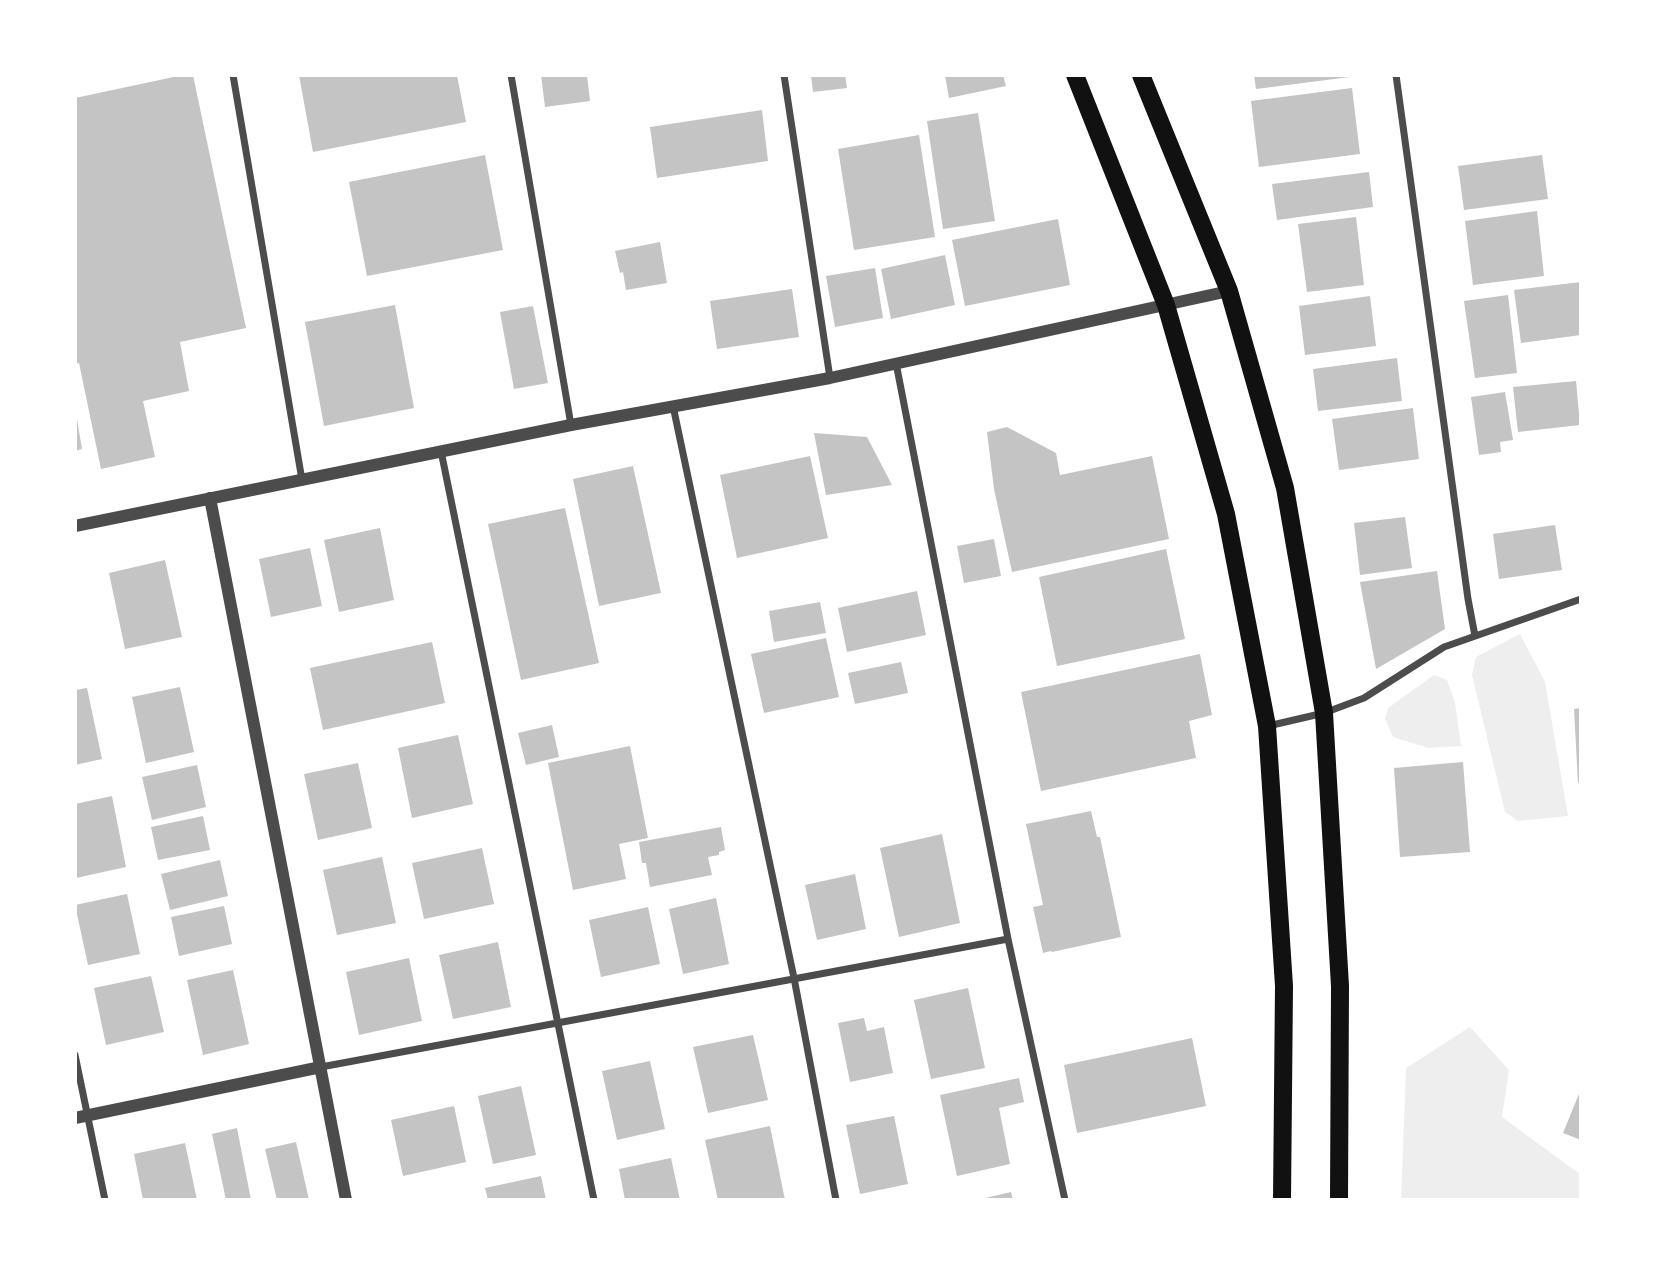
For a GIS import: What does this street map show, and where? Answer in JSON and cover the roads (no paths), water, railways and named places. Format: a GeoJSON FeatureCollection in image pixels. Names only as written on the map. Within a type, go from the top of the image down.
{"type":"FeatureCollection","features":[{"type":"Feature","properties":{"kind":"main road"},"geometry":{"type":"LineString","coordinates":[[1074,75],[1167,305],[1226,514],[1267,726],[1283,986],[1282,1200]]}},
{"type":"Feature","properties":{"kind":"main road"},"geometry":{"type":"LineString","coordinates":[[1141,75],[1229,291],[1285,488],[1324,713],[1340,986],[1339,1200]]}},
{"type":"Feature","properties":{"kind":"street"},"geometry":{"type":"LineString","coordinates":[[233,75],[302,480]]}},
{"type":"Feature","properties":{"kind":"street"},"geometry":{"type":"LineString","coordinates":[[511,75],[571,425]]}},
{"type":"Feature","properties":{"kind":"street"},"geometry":{"type":"LineString","coordinates":[[784,75],[830,378]]}},
{"type":"Feature","properties":{"kind":"street"},"geometry":{"type":"LineString","coordinates":[[1396,75],[1475,636]]}},
{"type":"Feature","properties":{"kind":"street"},"geometry":{"type":"LineString","coordinates":[[75,526],[571,425],[830,378],[1229,291]]}},
{"type":"Feature","properties":{"kind":"street"},"geometry":{"type":"LineString","coordinates":[[896,363],[1008,939],[1065,1200]]}},
{"type":"Feature","properties":{"kind":"street"},"geometry":{"type":"LineString","coordinates":[[673,406],[794,978],[836,1200]]}},
{"type":"Feature","properties":{"kind":"street"},"geometry":{"type":"LineString","coordinates":[[441,451],[594,1200]]}},
{"type":"Feature","properties":{"kind":"street"},"geometry":{"type":"LineString","coordinates":[[210,498],[346,1200]]}},
{"type":"Feature","properties":{"kind":"street"},"geometry":{"type":"LineString","coordinates":[[1267,726],[1324,713],[1364,698],[1444,647],[1581,599]]}},
{"type":"Feature","properties":{"kind":"street"},"geometry":{"type":"LineString","coordinates":[[82,1116],[321,1067],[1008,939]]}},
{"type":"Feature","properties":{"kind":"street"},"geometry":{"type":"LineString","coordinates":[[75,1055],[82,1116],[105,1200]]}}]}
